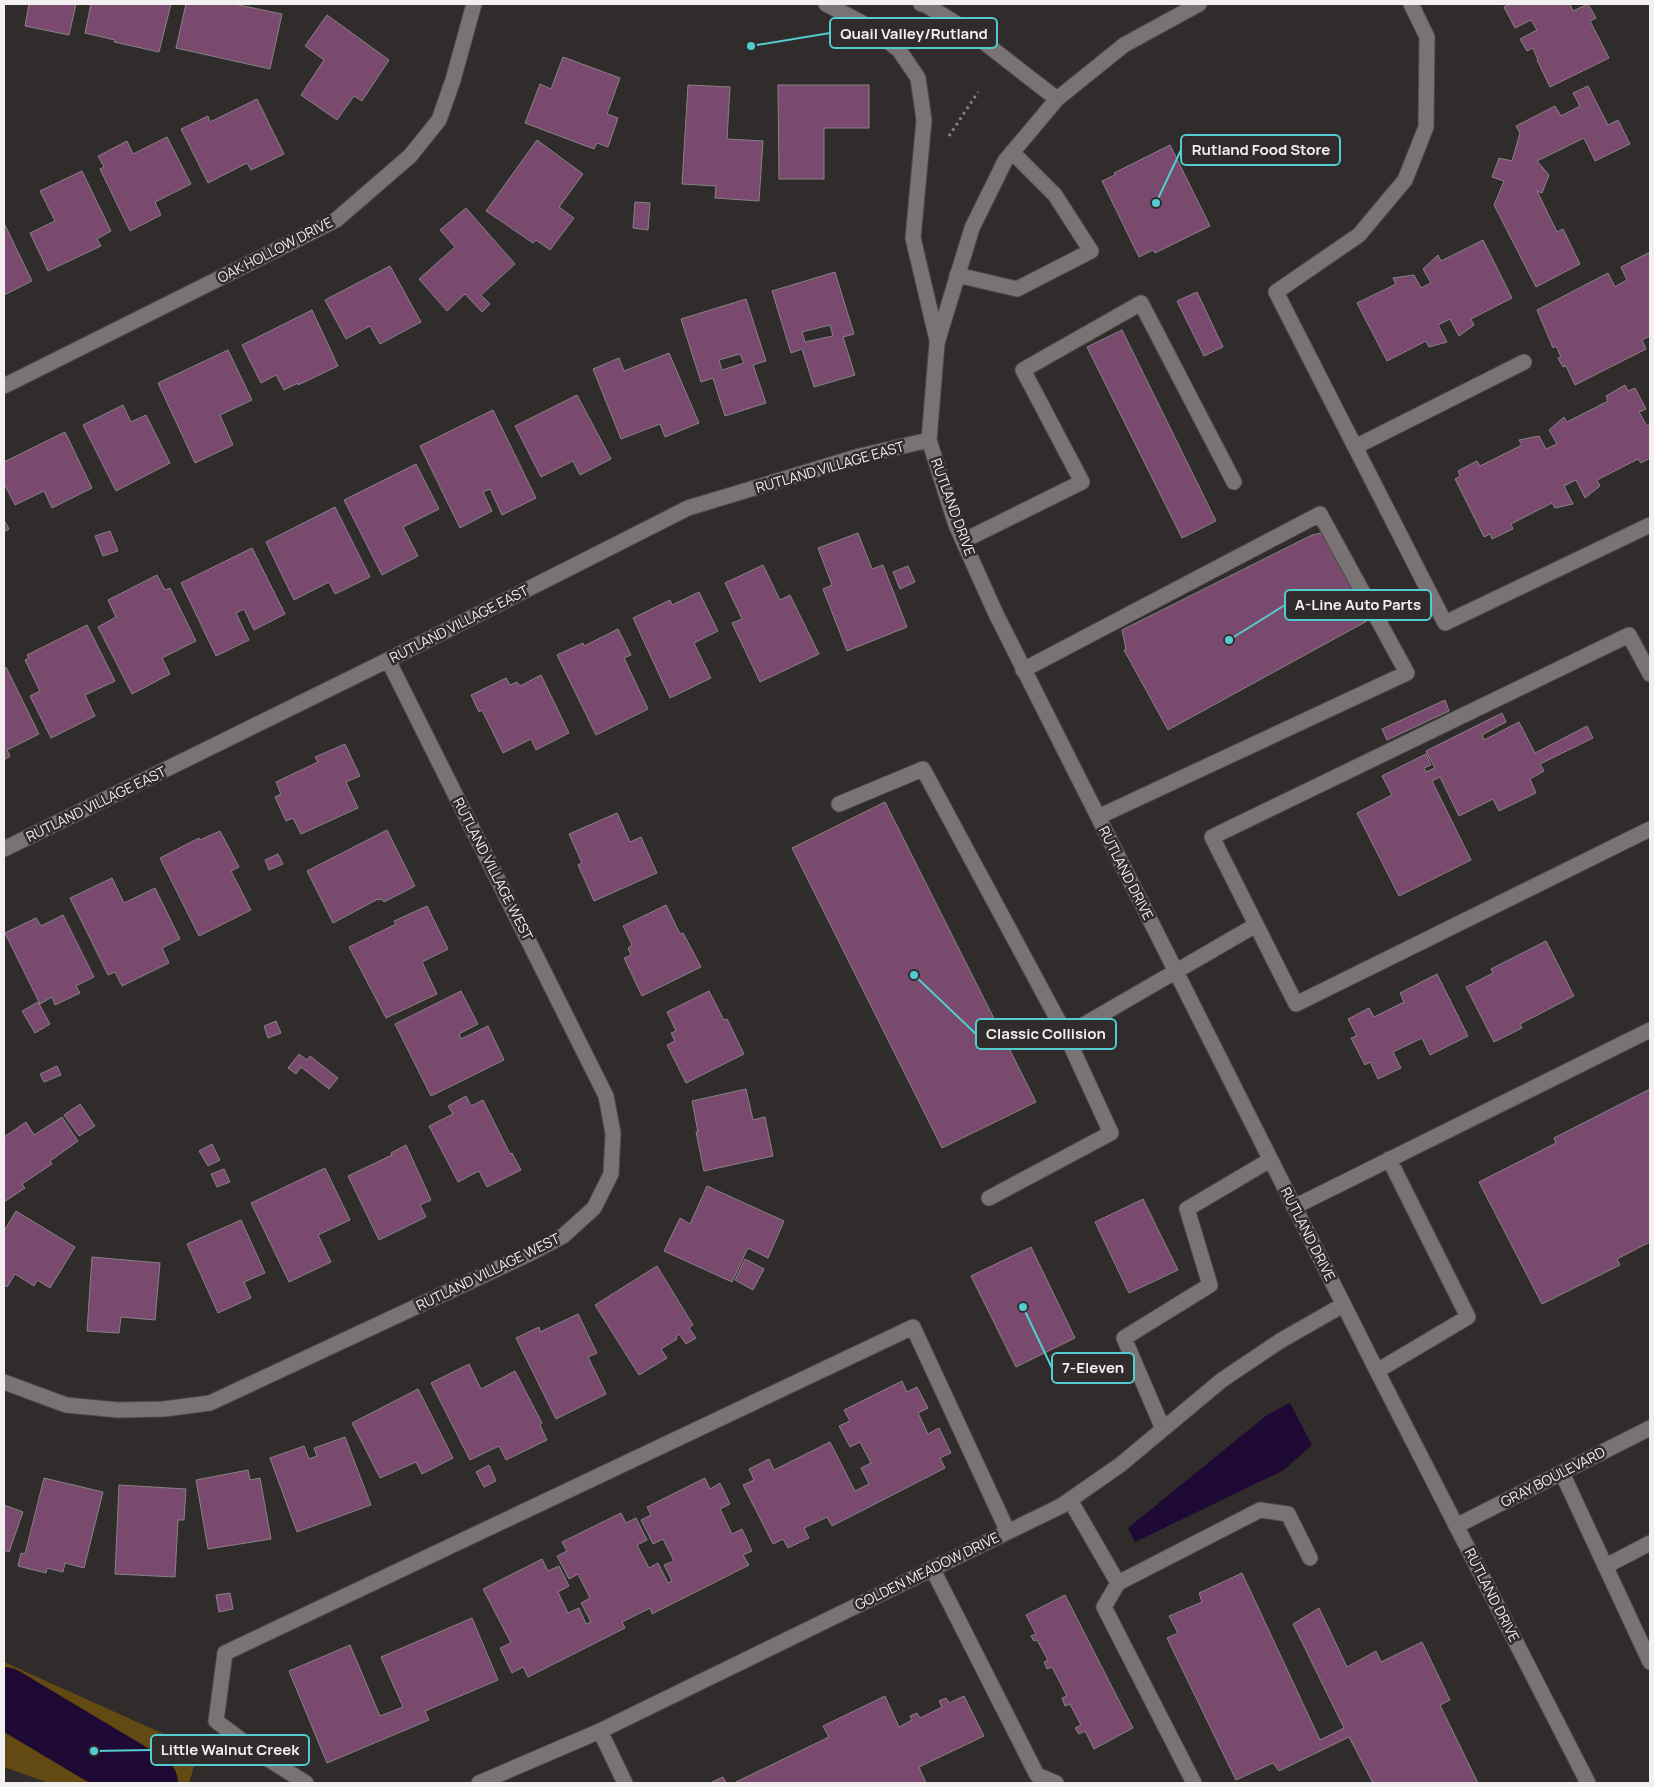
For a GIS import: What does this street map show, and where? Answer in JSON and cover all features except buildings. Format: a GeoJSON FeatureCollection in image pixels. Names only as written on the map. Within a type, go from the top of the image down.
{"type":"FeatureCollection","features":[{"type":"Feature","properties":{"kind":"street","name":"OAK HOLLOW DRIVE"},"geometry":{"type":"LineString","coordinates":[[4,386],[336,220],[410,156],[439,120],[453,80],[474,4]]}},
{"type":"Feature","properties":{"kind":"street"},"geometry":{"type":"LineString","coordinates":[[826,4],[868,26],[899,50],[918,78],[924,120],[913,238],[937,343]]}},
{"type":"Feature","properties":{"kind":"street"},"geometry":{"type":"LineString","coordinates":[[921,4],[926,5],[972,34],[1057,99]]}},
{"type":"Feature","properties":{"kind":"street","name":"RUTLAND DRIVE"},"geometry":{"type":"LineString","coordinates":[[1199,4],[1124,45],[1057,99],[1005,161],[972,228],[937,343],[929,440],[956,525],[1023,670],[1343,1305],[1588,1783]]}},
{"type":"Feature","properties":{"kind":"street"},"geometry":{"type":"LineString","coordinates":[[1411,4],[1427,37],[1426,127],[1405,180],[1359,234],[1276,292],[1444,623],[1650,525]]}},
{"type":"Feature","properties":{"kind":"street"},"geometry":{"type":"LineString","coordinates":[[957,275],[1017,288],[1091,251],[1055,195],[1012,152]]}},
{"type":"Feature","properties":{"kind":"street"},"geometry":{"type":"LineString","coordinates":[[963,541],[1082,482],[1023,370],[1141,303],[1234,482]]}},
{"type":"Feature","properties":{"kind":"street"},"geometry":{"type":"LineString","coordinates":[[1355,447],[1524,362]]}},
{"type":"Feature","properties":{"kind":"street","name":"RUTLAND VILLAGE EAST"},"geometry":{"type":"LineString","coordinates":[[4,849],[388,660],[688,508],[860,456],[929,440]]}},
{"type":"Feature","properties":{"kind":"street"},"geometry":{"type":"LineString","coordinates":[[1023,670],[1320,514],[1407,673],[1098,817]]}},
{"type":"Feature","properties":{"kind":"street"},"geometry":{"type":"LineString","coordinates":[[1650,674],[1629,635],[1212,837],[1296,1004],[1650,829]]}},
{"type":"Feature","properties":{"kind":"street","name":"RUTLAND VILLAGE WEST"},"geometry":{"type":"LineString","coordinates":[[4,1382],[66,1405],[118,1410],[164,1409],[210,1403],[531,1253],[563,1236],[594,1208],[611,1174],[613,1133],[606,1096],[388,660]]}},
{"type":"Feature","properties":{"kind":"street"},"geometry":{"type":"LineString","coordinates":[[839,804],[922,769],[1066,1035],[1111,1133],[989,1198]]}},
{"type":"Feature","properties":{"kind":"street"},"geometry":{"type":"LineString","coordinates":[[1066,1035],[1256,925]]}},
{"type":"Feature","properties":{"kind":"street"},"geometry":{"type":"LineString","coordinates":[[1294,1207],[1650,1030]]}},
{"type":"Feature","properties":{"kind":"street"},"geometry":{"type":"LineString","coordinates":[[1377,1371],[1468,1317],[1390,1159]]}},
{"type":"Feature","properties":{"kind":"street"},"geometry":{"type":"LineString","coordinates":[[1163,1429],[1124,1338],[1210,1284],[1187,1209],[1270,1160]]}},
{"type":"Feature","properties":{"kind":"street","name":"GOLDEN MEADOW DRIVE"},"geometry":{"type":"LineString","coordinates":[[478,1783],[600,1731],[1070,1500],[1120,1465],[1222,1380],[1280,1341],[1343,1305]]}},
{"type":"Feature","properties":{"kind":"street"},"geometry":{"type":"LineString","coordinates":[[306,1783],[260,1754],[216,1721],[224,1653],[913,1327],[1008,1532]]}},
{"type":"Feature","properties":{"kind":"street","name":"GRAY BOULEVARD"},"geometry":{"type":"LineString","coordinates":[[1456,1526],[1650,1428]]}},
{"type":"Feature","properties":{"kind":"street"},"geometry":{"type":"LineString","coordinates":[[1562,1473],[1650,1662]]}},
{"type":"Feature","properties":{"kind":"street"},"geometry":{"type":"LineString","coordinates":[[1070,1500],[1118,1583]]}},
{"type":"Feature","properties":{"kind":"street"},"geometry":{"type":"LineString","coordinates":[[1194,1783],[1104,1607],[1118,1583],[1260,1510],[1288,1514],[1310,1558]]}},
{"type":"Feature","properties":{"kind":"street"},"geometry":{"type":"LineString","coordinates":[[1606,1566],[1650,1543]]}},
{"type":"Feature","properties":{"kind":"street"},"geometry":{"type":"LineString","coordinates":[[932,1568],[1037,1775],[1056,1783]]}},
{"type":"Feature","properties":{"kind":"street"},"geometry":{"type":"LineString","coordinates":[[600,1731],[625,1783]]}},
{"type":"Feature","properties":{"kind":"path"},"geometry":{"type":"LineString","coordinates":[[948,137],[978,92]]}},
{"type":"Feature","properties":{"kind":"shaded area"},"geometry":{"type":"Polygon","coordinates":[[[1290,1403],[1312,1445],[1284,1470],[1135,1542],[1128,1528],[1267,1415],[1290,1403]]]}},
{"type":"Feature","properties":{"kind":"shaded area"},"geometry":{"type":"Polygon","coordinates":[[[4,1662],[199,1750],[189,1783],[49,1783],[4,1767],[4,1662]]]}},
{"type":"Feature","properties":{"kind":"waterway"},"geometry":{"type":"LineString","coordinates":[[4,1697],[148,1783]]}},
{"type":"Feature","properties":{"kind":"place","name":"Quail Valley/Rutland"},"geometry":{"type":"Point","coordinates":[751,46]}},
{"type":"Feature","properties":{"kind":"place","name":"Rutland Food Store"},"geometry":{"type":"Point","coordinates":[1156,203]}},
{"type":"Feature","properties":{"kind":"place","name":"A-Line Auto Parts"},"geometry":{"type":"Point","coordinates":[1229,640]}},
{"type":"Feature","properties":{"kind":"place","name":"Classic Collision"},"geometry":{"type":"Point","coordinates":[914,975]}},
{"type":"Feature","properties":{"kind":"place","name":"7-Eleven"},"geometry":{"type":"Point","coordinates":[1023,1307]}},
{"type":"Feature","properties":{"kind":"place","name":"Little Walnut Creek"},"geometry":{"type":"Point","coordinates":[94,1751]}}]}
